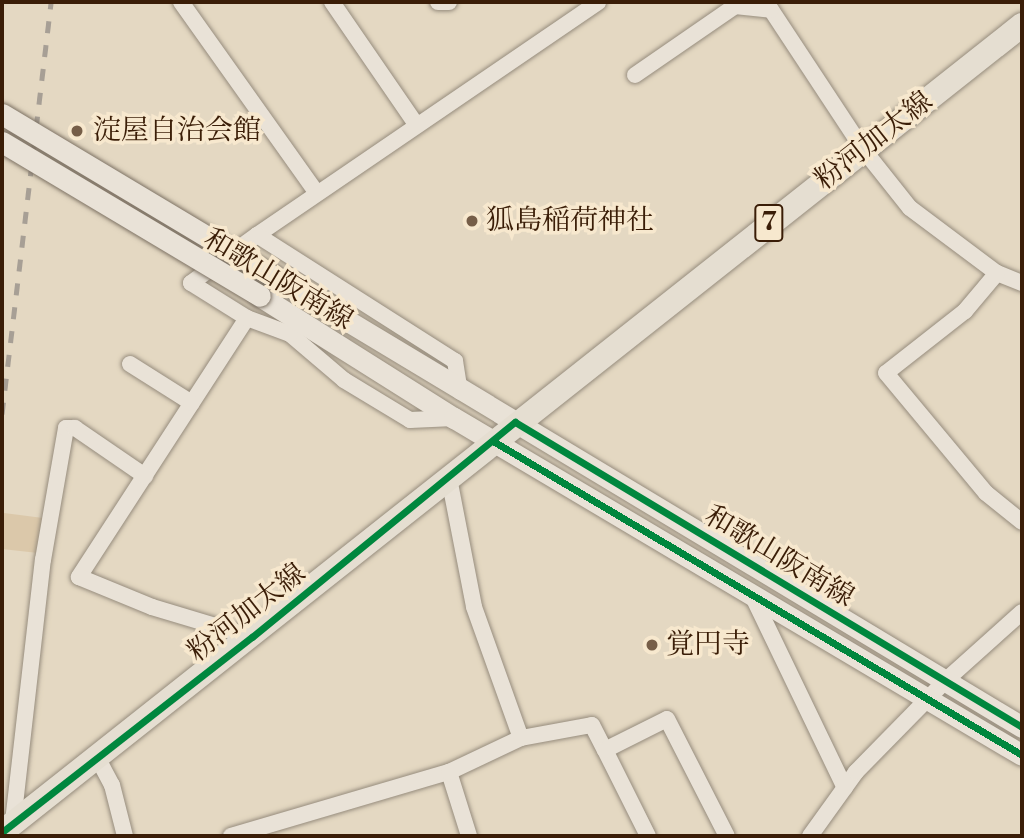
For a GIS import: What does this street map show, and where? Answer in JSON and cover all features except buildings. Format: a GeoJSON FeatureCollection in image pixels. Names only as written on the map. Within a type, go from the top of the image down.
{"type":"FeatureCollection","features":[{"type":"Feature","properties":{"kind":"main road","name":"粉河加太線"},"geometry":{"type":"LineString","coordinates":[[8,827],[252,637],[515,422],[1022,25]]}},
{"type":"Feature","properties":{"kind":"main road","name":"和歌山阪南線"},"geometry":{"type":"LineString","coordinates":[[2,114],[273,276],[460,392],[515,422],[1022,727]]}},
{"type":"Feature","properties":{"kind":"main road","name":"和歌山阪南線"},"geometry":{"type":"LineString","coordinates":[[2,142],[260,296],[454,418],[1022,755]]}},
{"type":"Feature","properties":{"kind":"street"},"geometry":{"type":"LineString","coordinates":[[181,2],[316,192]]}},
{"type":"Feature","properties":{"kind":"street"},"geometry":{"type":"LineString","coordinates":[[332,2],[416,124]]}},
{"type":"Feature","properties":{"kind":"street"},"geometry":{"type":"LineString","coordinates":[[438,2],[449,2]]}},
{"type":"Feature","properties":{"kind":"street"},"geometry":{"type":"LineString","coordinates":[[454,418],[410,420],[344,380],[290,334],[247,318],[191,283],[316,192],[590,4]]}},
{"type":"Feature","properties":{"kind":"street"},"geometry":{"type":"LineString","coordinates":[[635,75],[735,6],[769,6],[863,149],[910,208],[997,273],[1022,283]]}},
{"type":"Feature","properties":{"kind":"street"},"geometry":{"type":"LineString","coordinates":[[257,235],[455,361],[460,392]]}},
{"type":"Feature","properties":{"kind":"street"},"geometry":{"type":"LineString","coordinates":[[997,273],[965,311],[886,373],[986,493],[1022,522]]}},
{"type":"Feature","properties":{"kind":"street"},"geometry":{"type":"LineString","coordinates":[[247,318],[79,577],[152,607],[252,637]]}},
{"type":"Feature","properties":{"kind":"street"},"geometry":{"type":"LineString","coordinates":[[130,364],[192,403]]}},
{"type":"Feature","properties":{"kind":"street"},"geometry":{"type":"LineString","coordinates":[[8,827],[43,560],[66,428],[75,428],[145,476]]}},
{"type":"Feature","properties":{"kind":"street"},"geometry":{"type":"LineString","coordinates":[[449,478],[474,607],[521,738]]}},
{"type":"Feature","properties":{"kind":"street"},"geometry":{"type":"LineString","coordinates":[[752,594],[845,788]]}},
{"type":"Feature","properties":{"kind":"street"},"geometry":{"type":"LineString","coordinates":[[810,836],[845,788],[945,681],[1022,612]]}},
{"type":"Feature","properties":{"kind":"street"},"geometry":{"type":"LineString","coordinates":[[605,750],[667,719],[727,836]]}},
{"type":"Feature","properties":{"kind":"street"},"geometry":{"type":"LineString","coordinates":[[231,836],[449,772],[521,738],[592,725],[649,836]]}},
{"type":"Feature","properties":{"kind":"street"},"geometry":{"type":"LineString","coordinates":[[97,757],[112,785],[125,836]]}},
{"type":"Feature","properties":{"kind":"street"},"geometry":{"type":"LineString","coordinates":[[449,772],[469,836]]}},
{"type":"Feature","properties":{"kind":"shaded area"},"geometry":{"type":"Polygon","coordinates":[[[4,513],[43,518],[38,553],[2,549],[4,513]]]}},
{"type":"Feature","properties":{"kind":"railway"},"geometry":{"type":"LineString","coordinates":[[2,414],[51,2]]}},
{"type":"Feature","properties":{"kind":"cycle path"},"geometry":{"type":"LineString","coordinates":[[2,832],[252,637],[515,422],[1022,727]]}},
{"type":"Feature","properties":{"kind":"cycle path"},"geometry":{"type":"LineString","coordinates":[[493,441],[1022,755]]}},
{"type":"Feature","properties":{"kind":"place","name":"淀屋自治会館"},"geometry":{"type":"Point","coordinates":[77,131]}},
{"type":"Feature","properties":{"kind":"place","name":"狐島稲荷神社"},"geometry":{"type":"Point","coordinates":[472,221]}},
{"type":"Feature","properties":{"kind":"place","name":"覚円寺"},"geometry":{"type":"Point","coordinates":[652,645]}}]}
